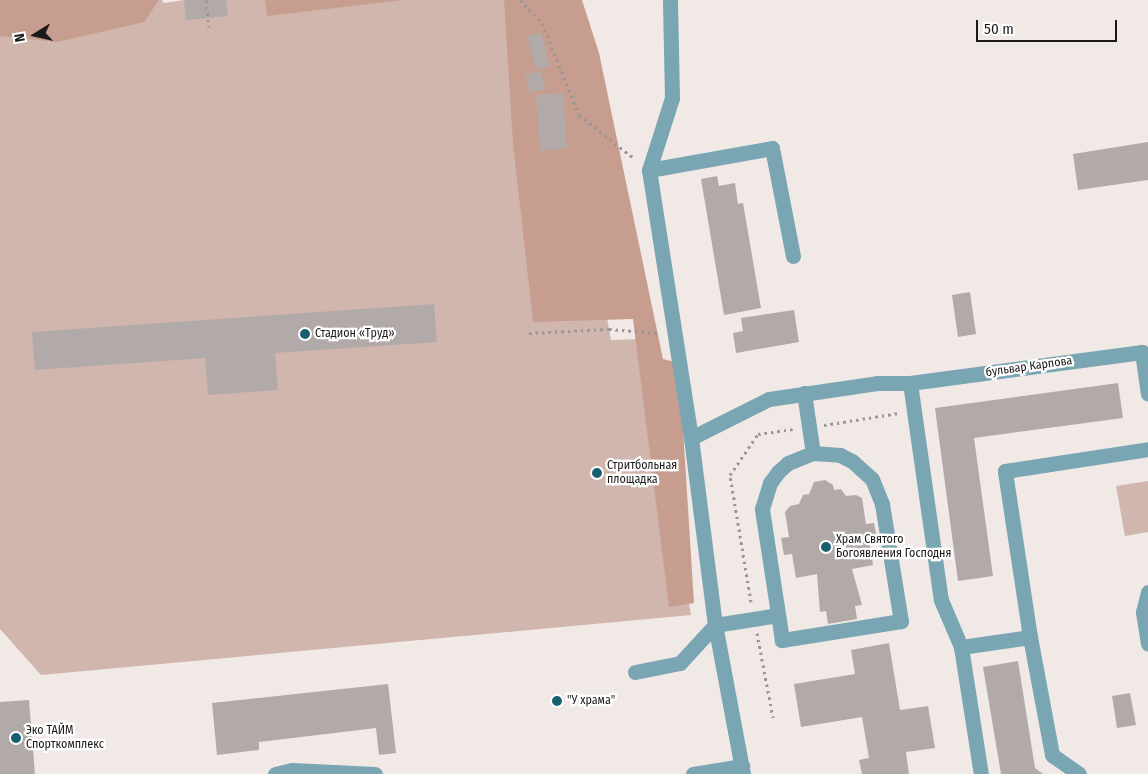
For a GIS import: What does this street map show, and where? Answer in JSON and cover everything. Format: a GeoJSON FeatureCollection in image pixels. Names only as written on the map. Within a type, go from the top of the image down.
{"type":"FeatureCollection","features":[{"type":"Feature","properties":{"kind":"street"},"geometry":{"type":"LineString","coordinates":[[670,0],[672,98],[649,170],[677,335],[692,438],[715,625],[742,770],[693,774]]}},
{"type":"Feature","properties":{"kind":"street"},"geometry":{"type":"LineString","coordinates":[[649,170],[772,148],[793,256]]}},
{"type":"Feature","properties":{"kind":"street"},"geometry":{"type":"LineString","coordinates":[[1145,354],[1148,394]]}},
{"type":"Feature","properties":{"kind":"street","name":"бульвар Карпова"},"geometry":{"type":"LineString","coordinates":[[692,438],[769,399],[877,383],[910,383],[1145,354]]}},
{"type":"Feature","properties":{"kind":"street"},"geometry":{"type":"LineString","coordinates":[[910,383],[941,600],[961,646],[981,774]]}},
{"type":"Feature","properties":{"kind":"street"},"geometry":{"type":"LineString","coordinates":[[804,393],[813,453]]}},
{"type":"Feature","properties":{"kind":"street"},"geometry":{"type":"LineString","coordinates":[[1079,774],[1052,755],[1030,637],[1005,470],[1148,449]]}},
{"type":"Feature","properties":{"kind":"street"},"geometry":{"type":"LineString","coordinates":[[813,453],[846,458],[872,479],[882,504],[901,621],[782,640],[763,523],[765,496],[770,483],[788,463],[813,453]]}},
{"type":"Feature","properties":{"kind":"street"},"geometry":{"type":"LineString","coordinates":[[1148,592],[1142,612],[1148,644]]}},
{"type":"Feature","properties":{"kind":"street"},"geometry":{"type":"LineString","coordinates":[[635,672],[680,662],[715,625],[778,615]]}},
{"type":"Feature","properties":{"kind":"street"},"geometry":{"type":"LineString","coordinates":[[961,646],[1030,637]]}},
{"type":"Feature","properties":{"kind":"street"},"geometry":{"type":"LineString","coordinates":[[276,774],[292,770],[375,774]]}},
{"type":"Feature","properties":{"kind":"path"},"geometry":{"type":"LineString","coordinates":[[206,0],[209,28]]}},
{"type":"Feature","properties":{"kind":"path"},"geometry":{"type":"LineString","coordinates":[[520,0],[542,23],[579,115],[649,170]]}},
{"type":"Feature","properties":{"kind":"path"},"geometry":{"type":"LineString","coordinates":[[529,333],[609,329],[677,335]]}},
{"type":"Feature","properties":{"kind":"shaded area","name":"Стадион «Труд»"},"geometry":{"type":"Polygon","coordinates":[[[0,0],[162,0],[164,3],[184,0],[516,0],[566,91],[611,340],[641,339],[691,615],[41,675],[0,629],[0,0]]]}},
{"type":"Feature","properties":{"kind":"shaded area"},"geometry":{"type":"Polygon","coordinates":[[[0,0],[159,0],[144,22],[57,42],[0,36],[0,0]]]}},
{"type":"Feature","properties":{"kind":"shaded area"},"geometry":{"type":"Polygon","coordinates":[[[265,0],[403,0],[267,16],[265,0]]]}},
{"type":"Feature","properties":{"kind":"shaded area"},"geometry":{"type":"Polygon","coordinates":[[[504,0],[582,0],[599,53],[663,359],[675,362],[683,429],[694,603],[669,607],[633,319],[533,322],[513,144],[504,0]]]}},
{"type":"Feature","properties":{"kind":"shaded area"},"geometry":{"type":"Polygon","coordinates":[[[1148,481],[1148,532],[1125,536],[1116,486],[1148,481]]]}},
{"type":"Feature","properties":{"kind":"building"},"geometry":{"type":"Polygon","coordinates":[[[184,0],[226,0],[228,16],[186,20],[184,0]]]}},
{"type":"Feature","properties":{"kind":"building"},"geometry":{"type":"Polygon","coordinates":[[[541,33],[550,66],[536,70],[527,36],[541,33]]]}},
{"type":"Feature","properties":{"kind":"building"},"geometry":{"type":"Polygon","coordinates":[[[540,71],[546,89],[530,93],[525,75],[540,71]]]}},
{"type":"Feature","properties":{"kind":"building"},"geometry":{"type":"Polygon","coordinates":[[[563,93],[567,148],[540,151],[536,95],[563,93]]]}},
{"type":"Feature","properties":{"kind":"building"},"geometry":{"type":"Polygon","coordinates":[[[1148,142],[1148,180],[1078,190],[1073,154],[1148,142]]]}},
{"type":"Feature","properties":{"kind":"building"},"geometry":{"type":"Polygon","coordinates":[[[717,176],[719,186],[735,183],[738,204],[743,203],[761,308],[724,315],[701,179],[717,176]]]}},
{"type":"Feature","properties":{"kind":"building"},"geometry":{"type":"Polygon","coordinates":[[[970,292],[976,334],[958,337],[952,295],[970,292]]]}},
{"type":"Feature","properties":{"kind":"building"},"geometry":{"type":"Polygon","coordinates":[[[434,304],[437,342],[275,353],[278,390],[208,395],[205,358],[35,370],[32,332],[434,304]]]}},
{"type":"Feature","properties":{"kind":"building"},"geometry":{"type":"Polygon","coordinates":[[[794,310],[799,342],[736,353],[733,333],[743,331],[741,318],[794,310]]]}},
{"type":"Feature","properties":{"kind":"building"},"geometry":{"type":"Polygon","coordinates":[[[1118,383],[1123,418],[974,438],[993,576],[958,581],[935,408],[1118,383]]]}},
{"type":"Feature","properties":{"kind":"building","name":"Храм Святого Богоявления Господня"},"geometry":{"type":"Polygon","coordinates":[[[825,480],[833,485],[834,490],[841,489],[846,496],[856,495],[862,498],[866,524],[874,523],[877,539],[869,541],[873,565],[852,569],[862,605],[855,606],[857,619],[828,624],[826,611],[820,612],[817,574],[796,578],[792,554],[784,555],[781,538],[789,537],[785,512],[790,506],[799,504],[803,495],[809,494],[814,482],[825,480]]]}},
{"type":"Feature","properties":{"kind":"building"},"geometry":{"type":"Polygon","coordinates":[[[889,643],[900,710],[928,706],[935,748],[906,752],[909,774],[862,774],[859,760],[869,758],[862,717],[801,727],[794,684],[855,674],[851,650],[889,643]]]}},
{"type":"Feature","properties":{"kind":"building"},"geometry":{"type":"Polygon","coordinates":[[[1018,661],[1035,768],[1043,774],[1001,774],[983,667],[1018,661]]]}},
{"type":"Feature","properties":{"kind":"building"},"geometry":{"type":"Polygon","coordinates":[[[388,684],[396,753],[379,755],[376,728],[259,742],[259,750],[217,755],[212,703],[388,684]]]}},
{"type":"Feature","properties":{"kind":"building"},"geometry":{"type":"Polygon","coordinates":[[[1130,693],[1136,725],[1117,728],[1112,696],[1130,693]]]}},
{"type":"Feature","properties":{"kind":"building","name":"Эко ТАЙМ Спорткомплекс"},"geometry":{"type":"Polygon","coordinates":[[[29,700],[35,774],[0,774],[0,702],[29,700]]]}},
{"type":"Feature","properties":{"kind":"place","name":"Стадион «Труд»"},"geometry":{"type":"Point","coordinates":[305,334]}},
{"type":"Feature","properties":{"kind":"place","name":"Стритбольная площадка"},"geometry":{"type":"Point","coordinates":[597,473]}},
{"type":"Feature","properties":{"kind":"place","name":"Храм Святого Богоявления Господня"},"geometry":{"type":"Point","coordinates":[826,547]}},
{"type":"Feature","properties":{"kind":"place","name":"\"У храма\""},"geometry":{"type":"Point","coordinates":[557,701]}},
{"type":"Feature","properties":{"kind":"place","name":"Эко ТАЙМ Спорткомплекс"},"geometry":{"type":"Point","coordinates":[16,738]}}]}
